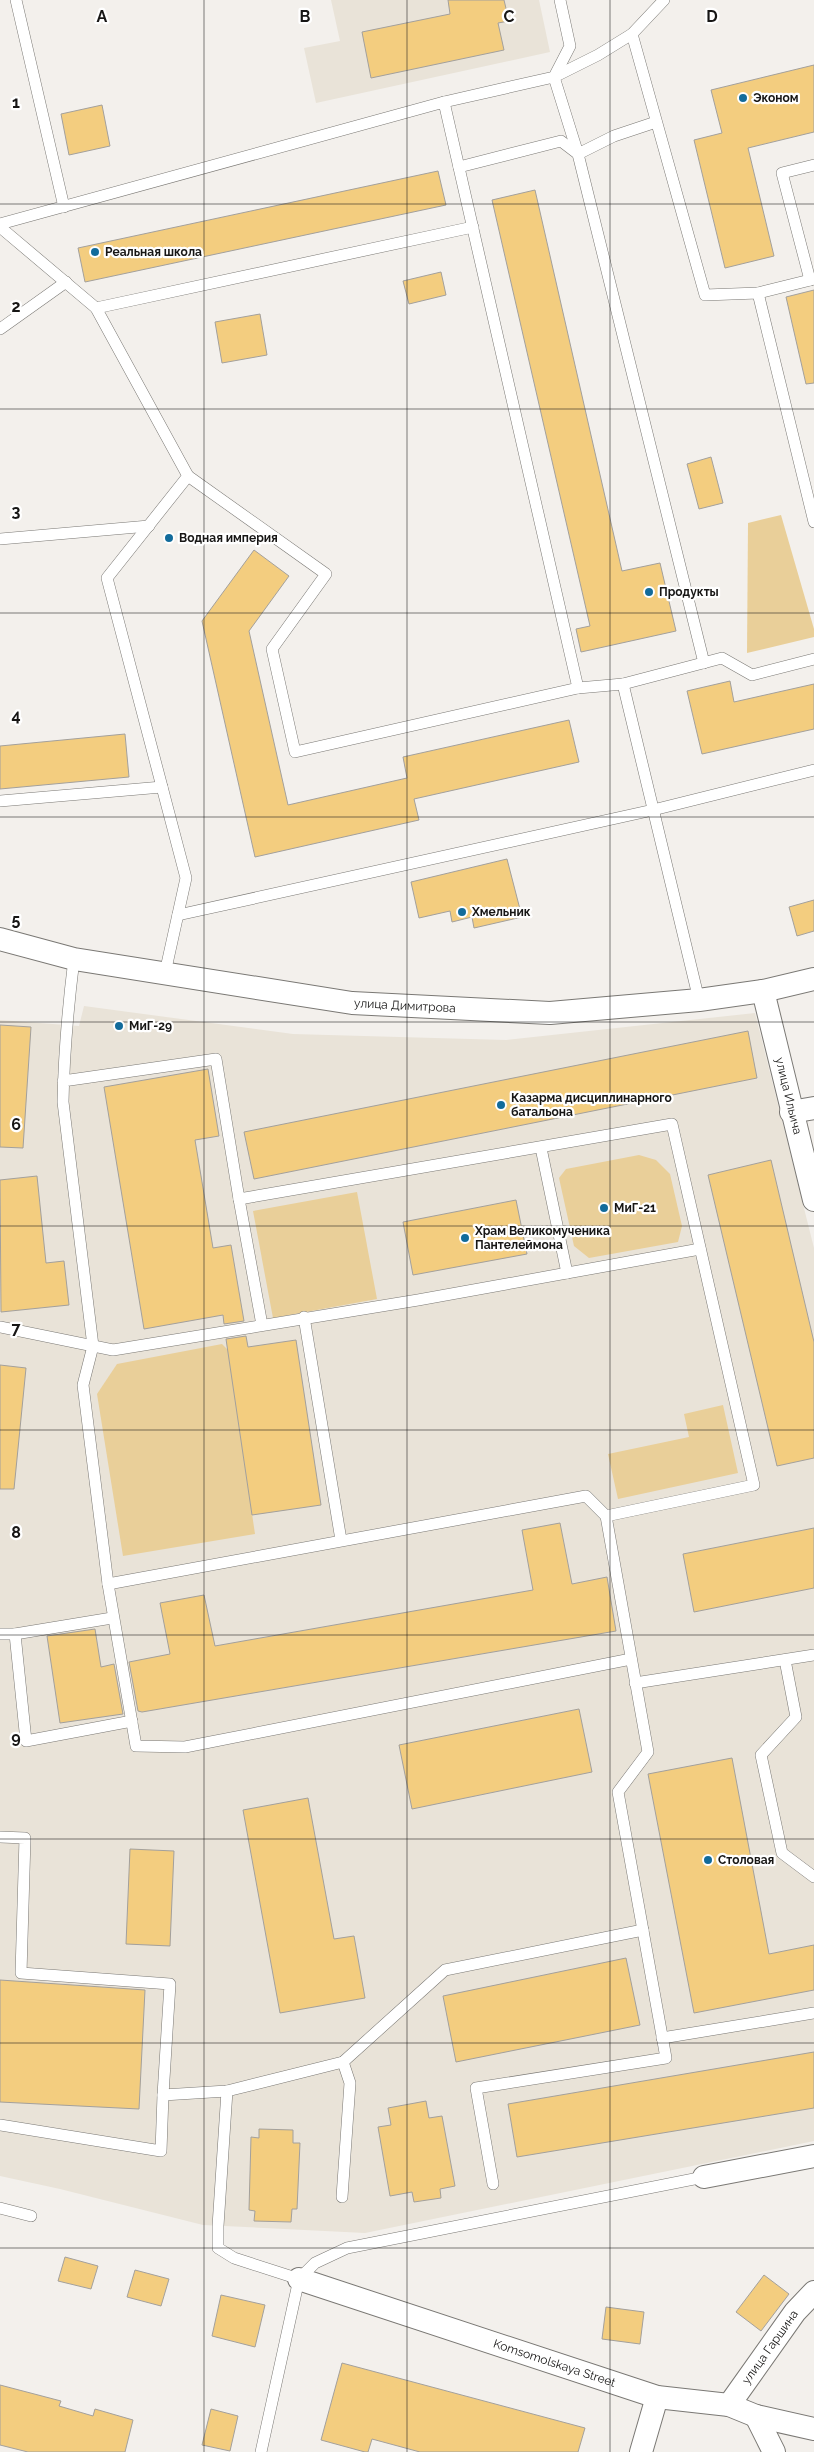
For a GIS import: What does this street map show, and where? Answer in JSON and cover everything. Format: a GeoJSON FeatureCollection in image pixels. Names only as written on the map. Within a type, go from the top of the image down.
{"type":"FeatureCollection","features":[{"type":"Feature","properties":{"kind":"street","name":"улица Димитрова"},"geometry":{"type":"LineString","coordinates":[[0,939],[74,959],[352,1003],[550,1013],[699,1000],[763,990],[814,979]]}},
{"type":"Feature","properties":{"kind":"street","name":"улица Ильича"},"geometry":{"type":"LineString","coordinates":[[763,990],[791,1112],[814,1200]]}},
{"type":"Feature","properties":{"kind":"street"},"geometry":{"type":"LineString","coordinates":[[791,1112],[814,1108]]}},
{"type":"Feature","properties":{"kind":"street"},"geometry":{"type":"LineString","coordinates":[[704,2177],[814,2156]]}},
{"type":"Feature","properties":{"kind":"street","name":"Komsomolskaya Street"},"geometry":{"type":"LineString","coordinates":[[299,2280],[657,2397],[729,2405],[756,2416],[814,2429]]}},
{"type":"Feature","properties":{"kind":"street","name":"улица Гаршина"},"geometry":{"type":"LineString","coordinates":[[729,2405],[795,2312],[814,2292]]}},
{"type":"Feature","properties":{"kind":"street"},"geometry":{"type":"LineString","coordinates":[[641,2452],[657,2397]]}},
{"type":"Feature","properties":{"kind":"street"},"geometry":{"type":"LineString","coordinates":[[756,2416],[774,2452]]}},
{"type":"Feature","properties":{"kind":"lane"},"geometry":{"type":"LineString","coordinates":[[16,0],[64,207]]}},
{"type":"Feature","properties":{"kind":"lane"},"geometry":{"type":"LineString","coordinates":[[560,0],[570,46],[554,77],[578,154],[704,663]]}},
{"type":"Feature","properties":{"kind":"lane"},"geometry":{"type":"LineString","coordinates":[[0,225],[444,102],[554,77],[598,55],[632,34],[664,0]]}},
{"type":"Feature","properties":{"kind":"lane"},"geometry":{"type":"LineString","coordinates":[[632,34],[705,295],[758,294],[812,279],[782,173],[814,165]]}},
{"type":"Feature","properties":{"kind":"lane"},"geometry":{"type":"LineString","coordinates":[[444,102],[578,688]]}},
{"type":"Feature","properties":{"kind":"lane"},"geometry":{"type":"LineString","coordinates":[[578,154],[614,136],[656,122]]}},
{"type":"Feature","properties":{"kind":"lane"},"geometry":{"type":"LineString","coordinates":[[459,167],[561,141],[578,154]]}},
{"type":"Feature","properties":{"kind":"lane"},"geometry":{"type":"LineString","coordinates":[[0,225],[96,308],[188,476],[326,574],[272,649],[295,752],[578,688],[623,684],[722,658],[752,675],[814,659]]}},
{"type":"Feature","properties":{"kind":"lane"},"geometry":{"type":"LineString","coordinates":[[96,308],[473,227]]}},
{"type":"Feature","properties":{"kind":"lane"},"geometry":{"type":"LineString","coordinates":[[0,329],[66,282]]}},
{"type":"Feature","properties":{"kind":"lane"},"geometry":{"type":"LineString","coordinates":[[758,294],[814,522]]}},
{"type":"Feature","properties":{"kind":"lane"},"geometry":{"type":"LineString","coordinates":[[165,974],[186,878],[107,578],[188,476]]}},
{"type":"Feature","properties":{"kind":"lane"},"geometry":{"type":"LineString","coordinates":[[0,538],[149,526]]}},
{"type":"Feature","properties":{"kind":"lane"},"geometry":{"type":"LineString","coordinates":[[623,684],[699,1000]]}},
{"type":"Feature","properties":{"kind":"lane"},"geometry":{"type":"LineString","coordinates":[[178,915],[653,810],[814,770]]}},
{"type":"Feature","properties":{"kind":"lane"},"geometry":{"type":"LineString","coordinates":[[0,801],[162,787]]}},
{"type":"Feature","properties":{"kind":"lane"},"geometry":{"type":"LineString","coordinates":[[74,959],[65,1026],[63,1102],[93,1346],[83,1385],[112,1618],[136,1746],[185,1747],[631,1659]]}},
{"type":"Feature","properties":{"kind":"lane"},"geometry":{"type":"LineString","coordinates":[[63,1080],[216,1059],[262,1325]]}},
{"type":"Feature","properties":{"kind":"lane"},"geometry":{"type":"LineString","coordinates":[[239,1199],[672,1124],[754,1484],[606,1516]]}},
{"type":"Feature","properties":{"kind":"lane"},"geometry":{"type":"LineString","coordinates":[[541,1148],[567,1273]]}},
{"type":"Feature","properties":{"kind":"lane"},"geometry":{"type":"LineString","coordinates":[[0,1327],[112,1350],[700,1249]]}},
{"type":"Feature","properties":{"kind":"lane"},"geometry":{"type":"LineString","coordinates":[[304,1318],[341,1540]]}},
{"type":"Feature","properties":{"kind":"lane"},"geometry":{"type":"LineString","coordinates":[[108,1584],[586,1496],[606,1516],[648,1752],[618,1792],[666,2058],[476,2088],[493,2184]]}},
{"type":"Feature","properties":{"kind":"lane"},"geometry":{"type":"LineString","coordinates":[[0,1634],[15,1634],[112,1618]]}},
{"type":"Feature","properties":{"kind":"lane"},"geometry":{"type":"LineString","coordinates":[[15,1634],[26,1741],[132,1721]]}},
{"type":"Feature","properties":{"kind":"lane"},"geometry":{"type":"LineString","coordinates":[[635,1683],[814,1655]]}},
{"type":"Feature","properties":{"kind":"lane"},"geometry":{"type":"LineString","coordinates":[[785,1660],[796,1717],[761,1755],[782,1854],[814,1877]]}},
{"type":"Feature","properties":{"kind":"lane"},"geometry":{"type":"LineString","coordinates":[[0,1836],[25,1838],[21,1973],[170,1984],[161,2151],[0,2125]]}},
{"type":"Feature","properties":{"kind":"lane"},"geometry":{"type":"LineString","coordinates":[[163,2095],[227,2090],[342,2062],[446,1970],[643,1930]]}},
{"type":"Feature","properties":{"kind":"lane"},"geometry":{"type":"LineString","coordinates":[[662,2038],[814,2013]]}},
{"type":"Feature","properties":{"kind":"lane"},"geometry":{"type":"LineString","coordinates":[[342,2062],[350,2083],[342,2198]]}},
{"type":"Feature","properties":{"kind":"lane"},"geometry":{"type":"LineString","coordinates":[[227,2090],[218,2248],[234,2258],[299,2280]]}},
{"type":"Feature","properties":{"kind":"lane"},"geometry":{"type":"LineString","coordinates":[[261,2452],[299,2280],[316,2262],[347,2248],[704,2177]]}},
{"type":"Feature","properties":{"kind":"lane"},"geometry":{"type":"LineString","coordinates":[[0,2208],[30,2216]]}},
{"type":"Feature","properties":{"kind":"shaded area"},"geometry":{"type":"Polygon","coordinates":[[[331,0],[539,0],[550,52],[316,103],[304,48],[340,41],[331,0]]]}},
{"type":"Feature","properties":{"kind":"shaded area"},"geometry":{"type":"Polygon","coordinates":[[[781,515],[814,629],[814,637],[747,653],[748,523],[781,515]]]}},
{"type":"Feature","properties":{"kind":"shaded area"},"geometry":{"type":"Polygon","coordinates":[[[84,1006],[293,1034],[506,1040],[755,1013],[814,1248],[814,2141],[365,2233],[203,2225],[0,2176],[0,1020],[79,1026],[84,1006]]]}},
{"type":"Feature","properties":{"kind":"shaded area"},"geometry":{"type":"Polygon","coordinates":[[[639,1155],[656,1160],[670,1174],[682,1226],[678,1242],[589,1258],[574,1246],[559,1178],[566,1169],[639,1155]]]}},
{"type":"Feature","properties":{"kind":"shaded area"},"geometry":{"type":"Polygon","coordinates":[[[357,1192],[377,1299],[273,1318],[253,1211],[357,1192]]]}},
{"type":"Feature","properties":{"kind":"shaded area"},"geometry":{"type":"Polygon","coordinates":[[[222,1344],[228,1350],[255,1534],[123,1556],[97,1394],[117,1364],[222,1344]]]}},
{"type":"Feature","properties":{"kind":"shaded area"},"geometry":{"type":"Polygon","coordinates":[[[723,1405],[738,1473],[618,1499],[608,1454],[689,1437],[684,1414],[723,1405]]]}},
{"type":"Feature","properties":{"kind":"building"},"geometry":{"type":"Polygon","coordinates":[[[448,0],[504,0],[509,21],[498,23],[504,50],[371,78],[362,32],[450,14],[448,0]]]}},
{"type":"Feature","properties":{"kind":"building"},"geometry":{"type":"Polygon","coordinates":[[[814,65],[814,132],[748,148],[774,256],[725,268],[694,140],[722,133],[711,90],[814,65]]]}},
{"type":"Feature","properties":{"kind":"building"},"geometry":{"type":"Polygon","coordinates":[[[102,105],[110,146],[69,155],[61,114],[102,105]]]}},
{"type":"Feature","properties":{"kind":"building"},"geometry":{"type":"Polygon","coordinates":[[[438,171],[446,205],[85,282],[78,248],[438,171]]]}},
{"type":"Feature","properties":{"kind":"building"},"geometry":{"type":"Polygon","coordinates":[[[535,190],[622,571],[660,563],[676,631],[581,652],[576,629],[590,626],[492,200],[535,190]]]}},
{"type":"Feature","properties":{"kind":"building"},"geometry":{"type":"Polygon","coordinates":[[[441,272],[446,295],[409,304],[403,281],[441,272]]]}},
{"type":"Feature","properties":{"kind":"building"},"geometry":{"type":"Polygon","coordinates":[[[814,290],[814,383],[806,384],[786,297],[814,290]]]}},
{"type":"Feature","properties":{"kind":"building"},"geometry":{"type":"Polygon","coordinates":[[[260,314],[267,355],[222,363],[215,322],[260,314]]]}},
{"type":"Feature","properties":{"kind":"building"},"geometry":{"type":"Polygon","coordinates":[[[711,457],[723,503],[699,509],[687,464],[711,457]]]}},
{"type":"Feature","properties":{"kind":"building"},"geometry":{"type":"Polygon","coordinates":[[[254,550],[289,576],[249,631],[288,805],[407,778],[403,757],[569,720],[579,762],[414,799],[419,820],[255,857],[202,621],[254,550]]]}},
{"type":"Feature","properties":{"kind":"building"},"geometry":{"type":"Polygon","coordinates":[[[730,681],[734,702],[814,684],[814,729],[702,754],[687,691],[730,681]]]}},
{"type":"Feature","properties":{"kind":"building"},"geometry":{"type":"Polygon","coordinates":[[[125,734],[129,777],[0,789],[0,746],[125,734]]]}},
{"type":"Feature","properties":{"kind":"building"},"geometry":{"type":"Polygon","coordinates":[[[507,859],[522,917],[474,928],[472,917],[452,922],[450,911],[419,918],[411,882],[507,859]]]}},
{"type":"Feature","properties":{"kind":"building"},"geometry":{"type":"Polygon","coordinates":[[[814,900],[814,931],[797,936],[789,907],[814,900]]]}},
{"type":"Feature","properties":{"kind":"building"},"geometry":{"type":"Polygon","coordinates":[[[0,1025],[31,1027],[23,1148],[0,1147],[0,1025]]]}},
{"type":"Feature","properties":{"kind":"building","name":"Казарма дисциплинарного батальона"},"geometry":{"type":"Polygon","coordinates":[[[748,1031],[757,1078],[254,1179],[244,1132],[748,1031]]]}},
{"type":"Feature","properties":{"kind":"building"},"geometry":{"type":"Polygon","coordinates":[[[208,1069],[219,1136],[195,1140],[213,1248],[231,1245],[244,1321],[224,1324],[223,1315],[144,1329],[104,1087],[208,1069]]]}},
{"type":"Feature","properties":{"kind":"building"},"geometry":{"type":"Polygon","coordinates":[[[771,1160],[814,1342],[814,1458],[777,1466],[708,1175],[771,1160]]]}},
{"type":"Feature","properties":{"kind":"building"},"geometry":{"type":"Polygon","coordinates":[[[37,1176],[46,1263],[64,1261],[69,1305],[1,1312],[0,1180],[37,1176]]]}},
{"type":"Feature","properties":{"kind":"building","name":"Храм Великомученика Пантелеймона"},"geometry":{"type":"Polygon","coordinates":[[[516,1200],[527,1254],[413,1275],[403,1222],[516,1200]]]}},
{"type":"Feature","properties":{"kind":"building"},"geometry":{"type":"Polygon","coordinates":[[[246,1336],[248,1347],[296,1340],[321,1505],[252,1515],[226,1339],[246,1336]]]}},
{"type":"Feature","properties":{"kind":"building"},"geometry":{"type":"Polygon","coordinates":[[[0,1365],[26,1368],[14,1489],[0,1489],[0,1365]]]}},
{"type":"Feature","properties":{"kind":"building"},"geometry":{"type":"Polygon","coordinates":[[[560,1523],[572,1584],[607,1577],[616,1631],[142,1712],[138,1711],[129,1662],[170,1654],[160,1603],[204,1595],[215,1646],[533,1590],[522,1530],[560,1523]]]}},
{"type":"Feature","properties":{"kind":"building"},"geometry":{"type":"Polygon","coordinates":[[[814,1528],[814,1588],[694,1612],[683,1554],[814,1528]]]}},
{"type":"Feature","properties":{"kind":"building"},"geometry":{"type":"Polygon","coordinates":[[[95,1629],[101,1667],[114,1664],[123,1714],[60,1723],[47,1636],[95,1629]]]}},
{"type":"Feature","properties":{"kind":"building"},"geometry":{"type":"Polygon","coordinates":[[[579,1709],[592,1772],[412,1809],[399,1745],[579,1709]]]}},
{"type":"Feature","properties":{"kind":"building","name":"Столовая"},"geometry":{"type":"Polygon","coordinates":[[[732,1758],[769,1954],[814,1945],[814,1990],[694,2013],[648,1774],[732,1758]]]}},
{"type":"Feature","properties":{"kind":"building"},"geometry":{"type":"Polygon","coordinates":[[[308,1798],[334,1939],[354,1936],[365,1998],[280,2013],[243,1810],[308,1798]]]}},
{"type":"Feature","properties":{"kind":"building"},"geometry":{"type":"Polygon","coordinates":[[[130,1849],[174,1851],[170,1946],[126,1944],[130,1849]]]}},
{"type":"Feature","properties":{"kind":"building"},"geometry":{"type":"Polygon","coordinates":[[[626,1958],[640,2025],[456,2062],[443,1996],[626,1958]]]}},
{"type":"Feature","properties":{"kind":"building"},"geometry":{"type":"Polygon","coordinates":[[[0,1980],[145,1990],[139,2109],[0,2102],[0,1980]]]}},
{"type":"Feature","properties":{"kind":"building"},"geometry":{"type":"Polygon","coordinates":[[[814,2052],[814,2108],[517,2157],[508,2104],[814,2052]]]}},
{"type":"Feature","properties":{"kind":"building"},"geometry":{"type":"Polygon","coordinates":[[[426,2101],[429,2118],[442,2116],[455,2186],[440,2189],[441,2198],[414,2202],[412,2192],[390,2196],[378,2127],[391,2125],[388,2108],[426,2101]]]}},
{"type":"Feature","properties":{"kind":"building"},"geometry":{"type":"Polygon","coordinates":[[[259,2129],[293,2130],[293,2143],[300,2143],[297,2209],[292,2209],[291,2222],[254,2221],[255,2211],[249,2210],[251,2137],[259,2138],[259,2129]]]}},
{"type":"Feature","properties":{"kind":"building"},"geometry":{"type":"Polygon","coordinates":[[[65,2257],[98,2266],[91,2289],[58,2281],[65,2257]]]}},
{"type":"Feature","properties":{"kind":"building"},"geometry":{"type":"Polygon","coordinates":[[[135,2270],[169,2279],[161,2306],[127,2297],[135,2270]]]}},
{"type":"Feature","properties":{"kind":"building"},"geometry":{"type":"Polygon","coordinates":[[[764,2275],[789,2294],[761,2331],[736,2312],[764,2275]]]}},
{"type":"Feature","properties":{"kind":"building"},"geometry":{"type":"Polygon","coordinates":[[[221,2295],[265,2305],[255,2347],[212,2336],[221,2295]]]}},
{"type":"Feature","properties":{"kind":"building"},"geometry":{"type":"Polygon","coordinates":[[[606,2307],[644,2312],[640,2344],[602,2339],[606,2307]]]}},
{"type":"Feature","properties":{"kind":"building"},"geometry":{"type":"Polygon","coordinates":[[[342,2363],[585,2428],[578,2452],[420,2452],[372,2439],[368,2452],[365,2452],[321,2440],[342,2363]]]}},
{"type":"Feature","properties":{"kind":"building"},"geometry":{"type":"Polygon","coordinates":[[[0,2385],[61,2401],[59,2406],[93,2416],[95,2409],[133,2420],[125,2452],[28,2452],[0,2445],[0,2385]]]}},
{"type":"Feature","properties":{"kind":"building"},"geometry":{"type":"Polygon","coordinates":[[[211,2409],[238,2416],[230,2451],[202,2445],[211,2409]]]}},
{"type":"Feature","properties":{"kind":"place","name":"Эконом"},"geometry":{"type":"Point","coordinates":[743,98]}},
{"type":"Feature","properties":{"kind":"place","name":"Реальная школа"},"geometry":{"type":"Point","coordinates":[95,252]}},
{"type":"Feature","properties":{"kind":"place","name":"Водная империя"},"geometry":{"type":"Point","coordinates":[169,538]}},
{"type":"Feature","properties":{"kind":"place","name":"Продукты"},"geometry":{"type":"Point","coordinates":[649,592]}},
{"type":"Feature","properties":{"kind":"place","name":"Хмельник"},"geometry":{"type":"Point","coordinates":[462,912]}},
{"type":"Feature","properties":{"kind":"place","name":"МиГ-29"},"geometry":{"type":"Point","coordinates":[119,1026]}},
{"type":"Feature","properties":{"kind":"place","name":"Казарма дисциплинарного батальона"},"geometry":{"type":"Point","coordinates":[501,1105]}},
{"type":"Feature","properties":{"kind":"place","name":"МиГ-21"},"geometry":{"type":"Point","coordinates":[604,1208]}},
{"type":"Feature","properties":{"kind":"place","name":"Храм Великомученика Пантелеймона"},"geometry":{"type":"Point","coordinates":[465,1238]}},
{"type":"Feature","properties":{"kind":"place","name":"Столовая"},"geometry":{"type":"Point","coordinates":[708,1860]}}]}
